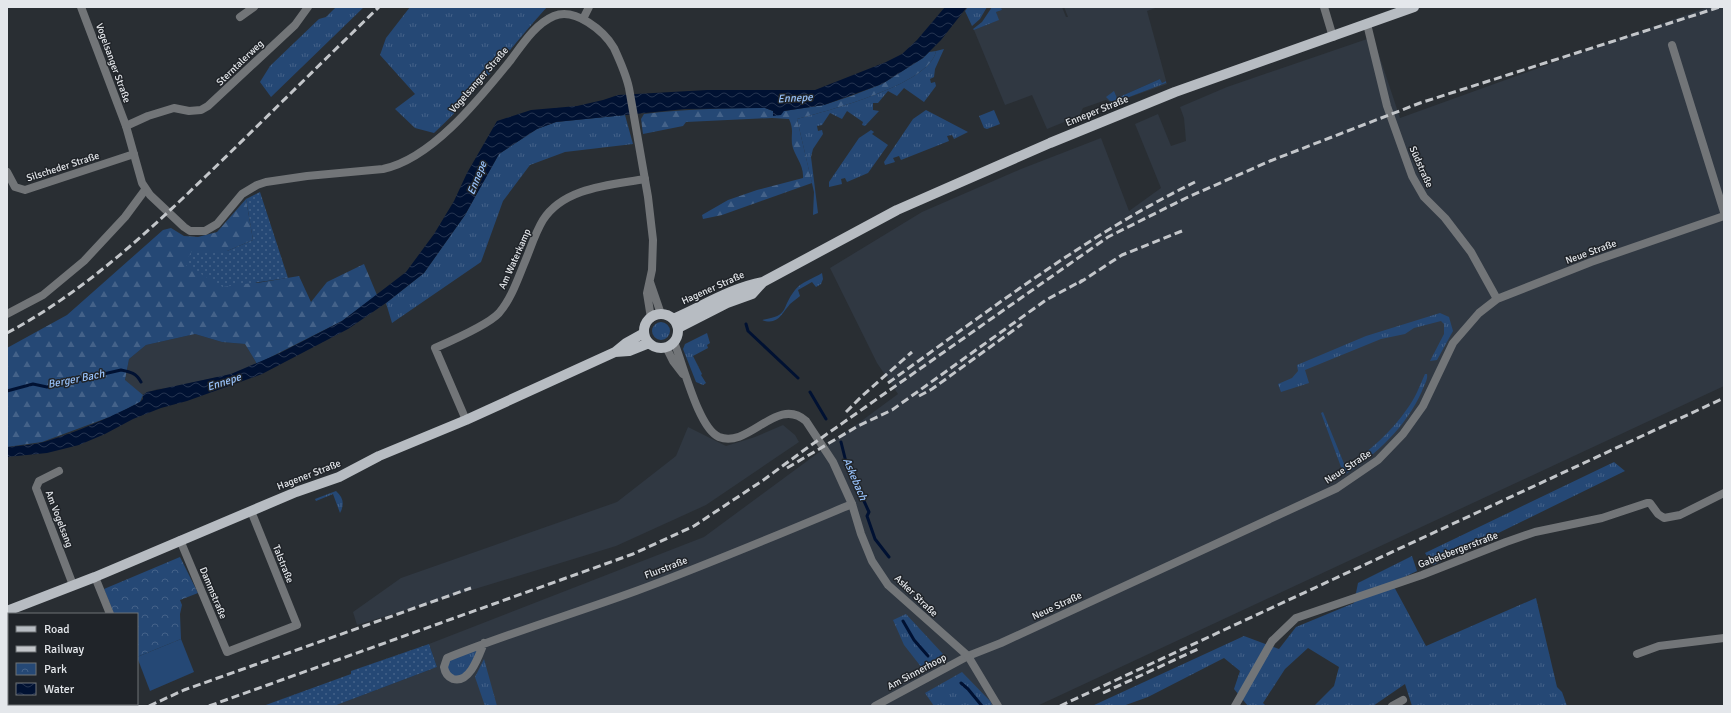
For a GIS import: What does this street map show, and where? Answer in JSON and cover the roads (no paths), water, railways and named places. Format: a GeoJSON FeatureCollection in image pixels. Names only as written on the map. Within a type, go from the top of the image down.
{"type":"FeatureCollection","features":[{"type":"Feature","properties":{"kind":"main road","name":"Enneper Straße"},"geometry":{"type":"LineString","coordinates":[[800,262],[897,210],[1050,143],[1175,92],[1414,7]]}},
{"type":"Feature","properties":{"kind":"main road","name":"Hagener Straße"},"geometry":{"type":"LineString","coordinates":[[673,319],[731,291],[763,282],[800,262]]}},
{"type":"Feature","properties":{"kind":"main road","name":"Hagener Straße"},"geometry":{"type":"LineString","coordinates":[[678,328],[727,303],[752,294],[763,282]]}},
{"type":"Feature","properties":{"kind":"main road"},"geometry":{"type":"LineString","coordinates":[[661,314],[673,319],[678,328],[678,333],[670,345],[657,347],[650,343],[644,334],[645,328],[651,318],[661,314]]}},
{"type":"Feature","properties":{"kind":"main road","name":"Hagener Straße"},"geometry":{"type":"LineString","coordinates":[[7,611],[95,577],[251,511],[339,477],[379,456],[466,420],[615,352],[626,343],[644,334]]}},
{"type":"Feature","properties":{"kind":"main road","name":"Hagener Straße"},"geometry":{"type":"LineString","coordinates":[[615,352],[629,351],[650,343]]}},
{"type":"Feature","properties":{"kind":"street","name":"Vogelsanger Straße"},"geometry":{"type":"LineString","coordinates":[[81,7],[126,126],[138,174],[148,193],[184,227],[194,232],[205,231],[211,228],[223,218],[242,194],[256,185],[266,182],[308,176],[383,169],[401,164],[413,158],[463,116],[540,26],[555,15],[573,14],[583,19],[594,26],[613,47],[626,76],[629,88],[645,179],[653,240],[650,282],[646,298],[651,318]]}},
{"type":"Feature","properties":{"kind":"street"},"geometry":{"type":"LineString","coordinates":[[240,17],[254,7]]}},
{"type":"Feature","properties":{"kind":"street","name":"Sterntalerweg"},"geometry":{"type":"LineString","coordinates":[[126,126],[148,116],[174,108],[189,111],[201,110],[208,106],[295,25],[308,7]]}},
{"type":"Feature","properties":{"kind":"street"},"geometry":{"type":"LineString","coordinates":[[583,19],[589,7]]}},
{"type":"Feature","properties":{"kind":"street"},"geometry":{"type":"LineString","coordinates":[[1324,7],[1333,37]]}},
{"type":"Feature","properties":{"kind":"street","name":"Südstraße"},"geometry":{"type":"LineString","coordinates":[[1367,24],[1387,106],[1412,176],[1424,197],[1445,218],[1471,252],[1497,299]]}},
{"type":"Feature","properties":{"kind":"street"},"geometry":{"type":"LineString","coordinates":[[1672,45],[1724,212]]}},
{"type":"Feature","properties":{"kind":"street","name":"Silscheder Straße"},"geometry":{"type":"LineString","coordinates":[[7,172],[15,187],[25,190],[134,154]]}},
{"type":"Feature","properties":{"kind":"street","name":"Am Waterkamp"},"geometry":{"type":"LineString","coordinates":[[466,420],[435,348],[476,328],[499,314],[513,292],[544,219],[559,204],[574,195],[592,189],[645,179]]}},
{"type":"Feature","properties":{"kind":"street"},"geometry":{"type":"LineString","coordinates":[[7,314],[42,295],[84,261],[148,193]]}},
{"type":"Feature","properties":{"kind":"street","name":"Neue Straße"},"geometry":{"type":"LineString","coordinates":[[968,656],[1001,643],[1337,488],[1378,460],[1402,434],[1423,406],[1453,343],[1479,313],[1497,299],[1591,262],[1724,216]]}},
{"type":"Feature","properties":{"kind":"street","name":"Vogelsanger Straße"},"geometry":{"type":"LineString","coordinates":[[650,282],[661,314]]}},
{"type":"Feature","properties":{"kind":"street","name":"Asker Straße"},"geometry":{"type":"LineString","coordinates":[[670,345],[673,361],[685,376],[708,427],[719,437],[731,438],[743,435],[775,416],[791,414],[800,416],[806,421],[833,462],[852,504],[861,534],[872,561],[888,585],[968,656],[998,706]]}},
{"type":"Feature","properties":{"kind":"street","name":"Am Vogelsang"},"geometry":{"type":"LineString","coordinates":[[59,471],[39,482],[36,488],[73,585]]}},
{"type":"Feature","properties":{"kind":"street","name":"Gabelsbergerstraße"},"geometry":{"type":"LineString","coordinates":[[1235,706],[1272,642],[1296,618],[1415,577],[1535,532],[1602,518],[1647,503],[1650,503],[1658,514],[1664,518],[1680,515],[1724,493]]}},
{"type":"Feature","properties":{"kind":"street","name":"Flurstraße"},"geometry":{"type":"LineString","coordinates":[[484,643],[467,675],[459,680],[452,679],[448,675],[444,667],[447,658],[484,643],[636,591],[727,556],[852,504]]}},
{"type":"Feature","properties":{"kind":"street","name":"Talstraße"},"geometry":{"type":"LineString","coordinates":[[227,652],[297,625],[251,511]]}},
{"type":"Feature","properties":{"kind":"street","name":"Dammstraße"},"geometry":{"type":"LineString","coordinates":[[180,540],[227,652]]}},
{"type":"Feature","properties":{"kind":"street"},"geometry":{"type":"LineString","coordinates":[[95,577],[110,613]]}},
{"type":"Feature","properties":{"kind":"street"},"geometry":{"type":"LineString","coordinates":[[1637,654],[1659,646],[1724,638]]}},
{"type":"Feature","properties":{"kind":"street","name":"Am Sinnerhoop"},"geometry":{"type":"LineString","coordinates":[[875,706],[968,656]]}},
{"type":"Feature","properties":{"kind":"street"},"geometry":{"type":"LineString","coordinates":[[1392,706],[1403,700]]}},
{"type":"Feature","properties":{"kind":"water","name":"Ennepe"},"geometry":{"type":"Polygon","coordinates":[[[945,7],[967,7],[941,40],[923,58],[882,84],[824,105],[784,111],[781,115],[773,116],[773,111],[765,108],[685,109],[556,122],[537,129],[499,154],[465,215],[424,273],[386,303],[348,329],[262,374],[187,401],[161,408],[133,419],[105,434],[79,445],[47,453],[7,457],[7,447],[44,442],[81,429],[140,402],[143,399],[143,395],[147,392],[231,374],[280,353],[342,321],[406,272],[434,234],[454,201],[467,173],[497,121],[531,110],[577,106],[618,95],[707,90],[815,90],[886,62],[902,54],[917,40],[945,7]]]}},
{"type":"Feature","properties":{"kind":"waterway","name":"Askebach"},"geometry":{"type":"LineString","coordinates":[[746,324],[748,331],[798,378]]}},
{"type":"Feature","properties":{"kind":"waterway","name":"Berger Bach"},"geometry":{"type":"LineString","coordinates":[[7,391],[33,384],[47,387],[121,370],[133,373],[141,382]]}},
{"type":"Feature","properties":{"kind":"waterway","name":"Askebach"},"geometry":{"type":"LineString","coordinates":[[810,392],[826,419]]}},
{"type":"Feature","properties":{"kind":"waterway","name":"Askebach"},"geometry":{"type":"LineString","coordinates":[[841,442],[846,462],[869,512],[867,516],[875,539],[889,557]]}},
{"type":"Feature","properties":{"kind":"waterway","name":"Askebach"},"geometry":{"type":"LineString","coordinates":[[903,621],[914,640],[928,656]]}},
{"type":"Feature","properties":{"kind":"waterway","name":"Askebach"},"geometry":{"type":"LineString","coordinates":[[961,683],[982,706]]}},
{"type":"Feature","properties":{"kind":"railway"},"geometry":{"type":"LineString","coordinates":[[7,333],[35,317],[87,281],[112,262],[160,220],[379,7]]}},
{"type":"Feature","properties":{"kind":"railway"},"geometry":{"type":"LineString","coordinates":[[209,706],[633,554],[694,526],[762,481],[1108,237],[1186,198],[1270,161],[1420,103],[1720,7]]}},
{"type":"Feature","properties":{"kind":"railway"},"geometry":{"type":"LineString","coordinates":[[888,383],[1037,276],[1115,226],[1154,203],[1195,182]]}},
{"type":"Feature","properties":{"kind":"railway"},"geometry":{"type":"LineString","coordinates":[[1079,283],[1122,255],[1182,231]]}},
{"type":"Feature","properties":{"kind":"railway"},"geometry":{"type":"LineString","coordinates":[[787,468],[858,426],[892,410],[1046,300],[1083,280]]}},
{"type":"Feature","properties":{"kind":"railway"},"geometry":{"type":"LineString","coordinates":[[919,396],[932,389],[1022,324]]}},
{"type":"Feature","properties":{"kind":"railway"},"geometry":{"type":"LineString","coordinates":[[846,412],[912,352]]}},
{"type":"Feature","properties":{"kind":"railway"},"geometry":{"type":"LineString","coordinates":[[1060,706],[1724,398]]}},
{"type":"Feature","properties":{"kind":"railway"},"geometry":{"type":"LineString","coordinates":[[149,706],[184,690],[471,588]]}},
{"type":"Feature","properties":{"kind":"railway"},"geometry":{"type":"LineString","coordinates":[[1103,693],[1198,649]]}}]}
